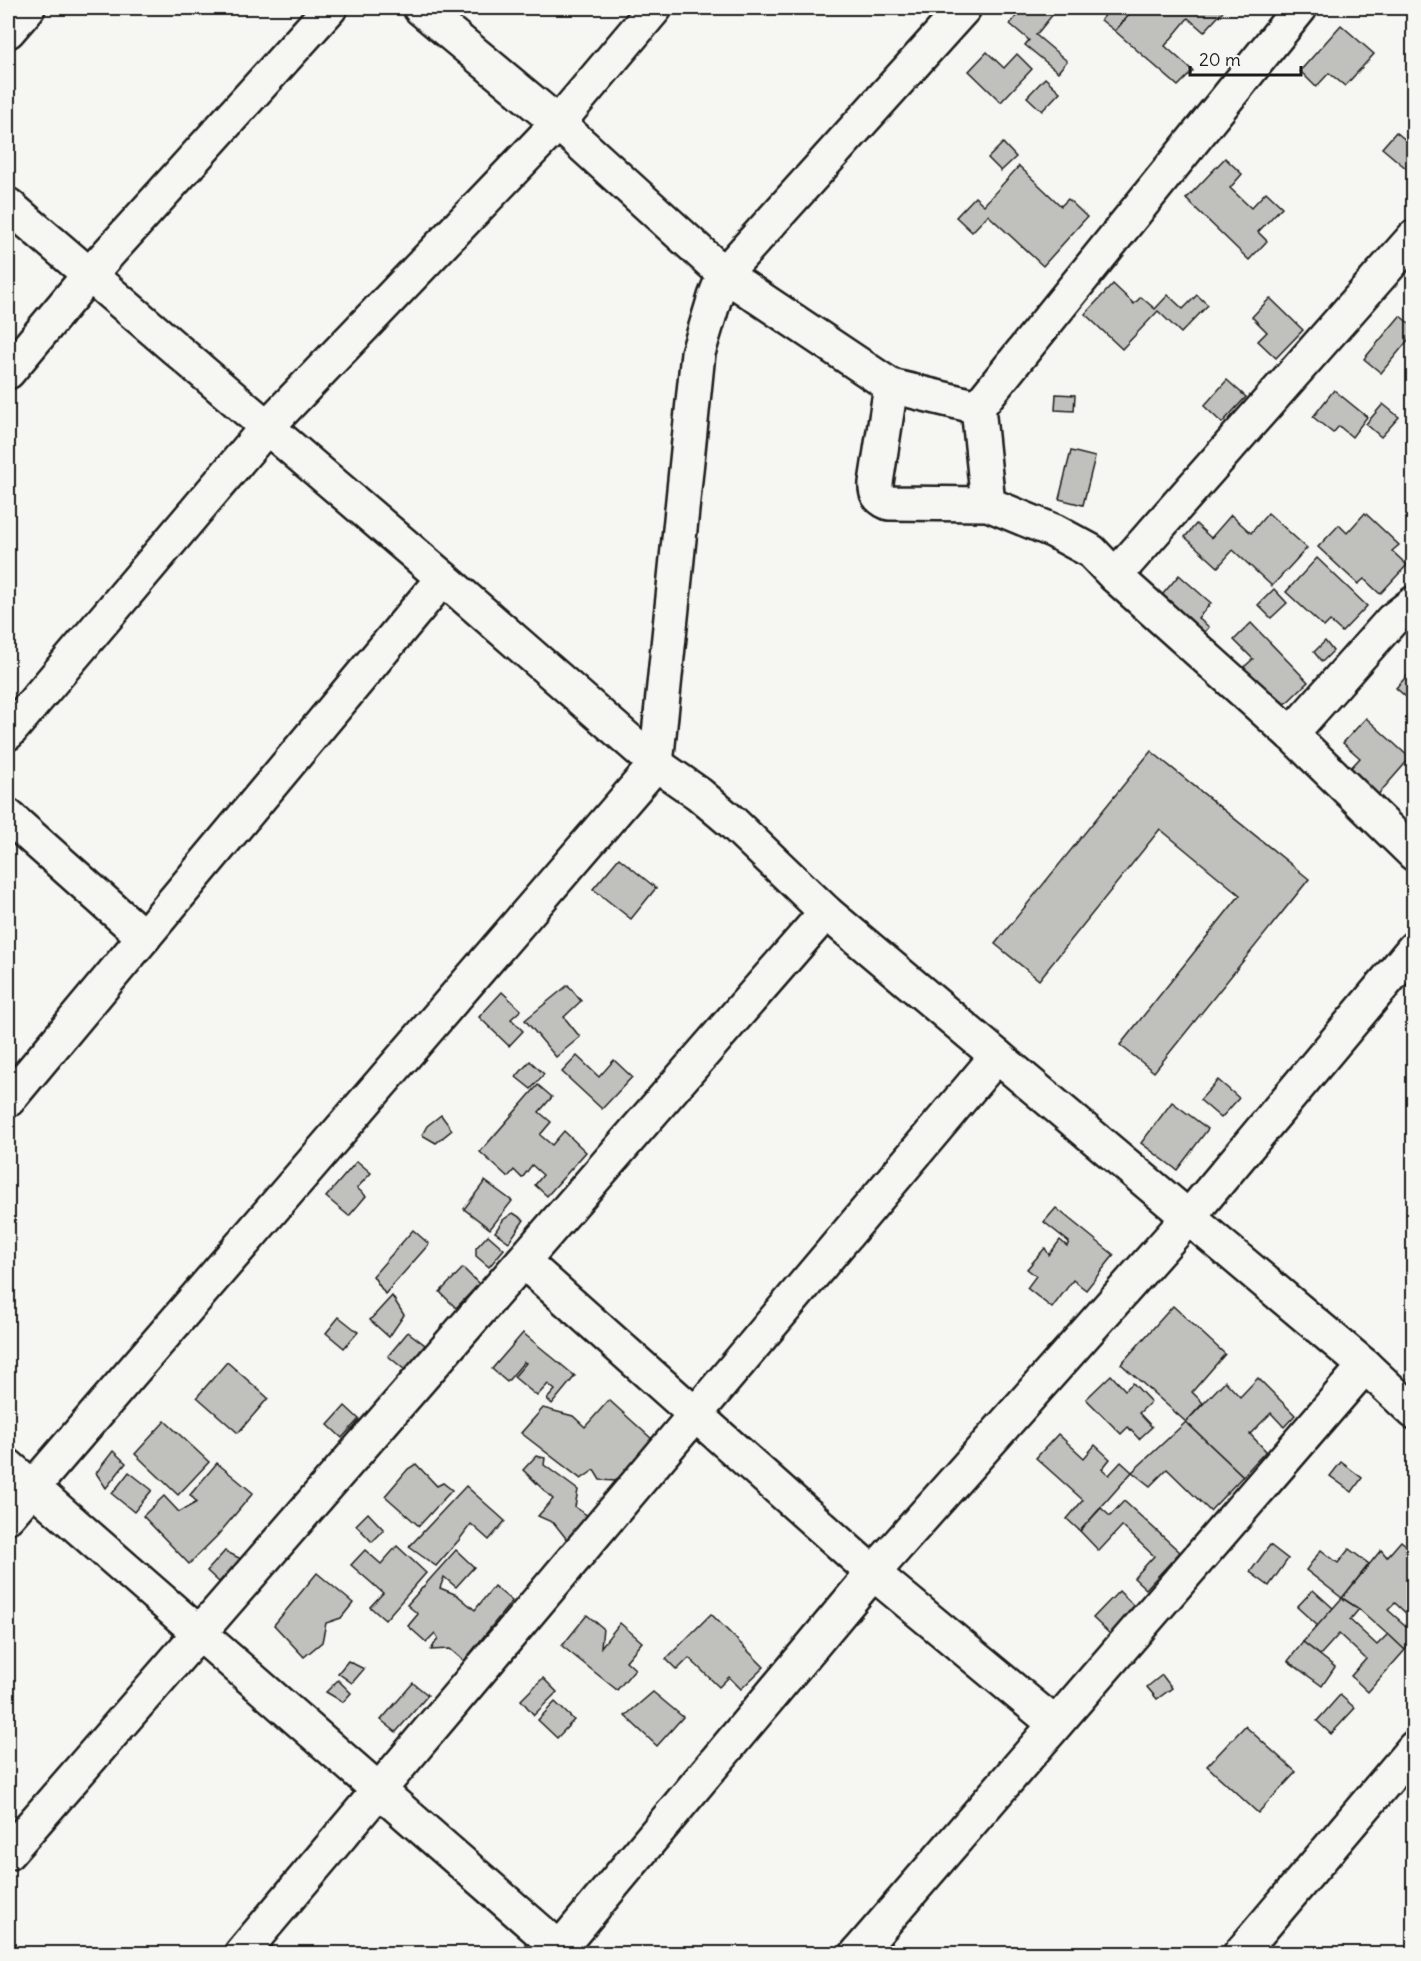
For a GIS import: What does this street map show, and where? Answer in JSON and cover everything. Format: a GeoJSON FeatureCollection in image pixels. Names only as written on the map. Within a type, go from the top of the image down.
{"type":"FeatureCollection","features":[{"type":"Feature","properties":{"kind":"street"},"geometry":{"type":"LineString","coordinates":[[8,31],[28,8]]}},
{"type":"Feature","properties":{"kind":"street"},"geometry":{"type":"LineString","coordinates":[[8,372],[89,275],[330,8]]}},
{"type":"Feature","properties":{"kind":"street"},"geometry":{"type":"LineString","coordinates":[[420,8],[558,123],[724,274],[891,386],[978,407]]}},
{"type":"Feature","properties":{"kind":"street"},"geometry":{"type":"LineString","coordinates":[[8,733],[267,427],[558,123],[655,8]]}},
{"type":"Feature","properties":{"kind":"street"},"geometry":{"type":"LineString","coordinates":[[8,1516],[656,764],[698,353],[714,297],[724,274],[964,8]]}},
{"type":"Feature","properties":{"kind":"street"},"geometry":{"type":"LineString","coordinates":[[988,504],[978,407],[1300,8]]}},
{"type":"Feature","properties":{"kind":"street"},"geometry":{"type":"LineString","coordinates":[[8,205],[656,764],[699,794],[732,822],[826,912],[1365,1366],[1413,1412]]}},
{"type":"Feature","properties":{"kind":"street"},"geometry":{"type":"LineString","coordinates":[[1115,576],[1147,537],[1410,246]]}},
{"type":"Feature","properties":{"kind":"street"},"geometry":{"type":"LineString","coordinates":[[891,386],[876,483],[879,497],[889,503],[988,504],[1054,531],[1091,551],[1115,576],[1292,734],[1413,854]]}},
{"type":"Feature","properties":{"kind":"street"},"geometry":{"type":"LineString","coordinates":[[8,1100],[443,578]]}},
{"type":"Feature","properties":{"kind":"street"},"geometry":{"type":"LineString","coordinates":[[1292,734],[1392,620],[1413,603]]}},
{"type":"Feature","properties":{"kind":"street"},"geometry":{"type":"LineString","coordinates":[[8,816],[144,937]]}},
{"type":"Feature","properties":{"kind":"street"},"geometry":{"type":"LineString","coordinates":[[8,1853],[826,912]]}},
{"type":"Feature","properties":{"kind":"street"},"geometry":{"type":"LineString","coordinates":[[8,1466],[379,1790],[560,1952],[873,1573],[1188,1218],[1413,948]]}},
{"type":"Feature","properties":{"kind":"street"},"geometry":{"type":"LineString","coordinates":[[242,1953],[997,1056]]}},
{"type":"Feature","properties":{"kind":"street"},"geometry":{"type":"LineString","coordinates":[[523,1261],[873,1573],[1055,1725]]}},
{"type":"Feature","properties":{"kind":"street"},"geometry":{"type":"LineString","coordinates":[[857,1953],[1365,1366]]}},
{"type":"Feature","properties":{"kind":"street"},"geometry":{"type":"LineString","coordinates":[[1240,1953],[1413,1748]]}},
{"type":"Feature","properties":{"kind":"building"},"geometry":{"type":"Polygon","coordinates":[[[1023,8],[1047,8],[1054,13],[1036,35],[1067,61],[1058,72],[1025,45],[1029,40],[1010,24],[1023,8]]]}},
{"type":"Feature","properties":{"kind":"building"},"geometry":{"type":"Polygon","coordinates":[[[1111,8],[1121,8],[1129,14],[1115,31],[1101,20],[1111,8]]]}},
{"type":"Feature","properties":{"kind":"building"},"geometry":{"type":"Polygon","coordinates":[[[1135,8],[1226,8],[1204,32],[1188,18],[1165,46],[1193,71],[1178,86],[1115,31],[1135,8]]]}},
{"type":"Feature","properties":{"kind":"building"},"geometry":{"type":"Polygon","coordinates":[[[1341,25],[1374,54],[1345,86],[1329,73],[1316,87],[1300,71],[1341,25]]]}},
{"type":"Feature","properties":{"kind":"building"},"geometry":{"type":"Polygon","coordinates":[[[987,52],[1004,68],[1017,54],[1032,69],[1001,102],[969,71],[987,52]]]}},
{"type":"Feature","properties":{"kind":"building"},"geometry":{"type":"Polygon","coordinates":[[[1045,78],[1060,92],[1042,111],[1027,97],[1045,78]]]}},
{"type":"Feature","properties":{"kind":"building"},"geometry":{"type":"Polygon","coordinates":[[[1396,132],[1414,147],[1414,175],[1382,148],[1396,132]]]}},
{"type":"Feature","properties":{"kind":"building"},"geometry":{"type":"Polygon","coordinates":[[[1003,143],[1016,157],[1001,171],[988,158],[1003,143]]]}},
{"type":"Feature","properties":{"kind":"building"},"geometry":{"type":"Polygon","coordinates":[[[1225,158],[1242,174],[1230,188],[1251,208],[1266,192],[1282,207],[1258,232],[1267,241],[1249,260],[1186,199],[1225,158]]]}},
{"type":"Feature","properties":{"kind":"building"},"geometry":{"type":"Polygon","coordinates":[[[1019,166],[1061,206],[1068,199],[1087,217],[1043,266],[988,215],[972,232],[956,217],[975,197],[984,205],[1019,166]]]}},
{"type":"Feature","properties":{"kind":"building"},"geometry":{"type":"Polygon","coordinates":[[[1113,284],[1134,304],[1141,297],[1155,309],[1168,295],[1183,309],[1197,295],[1208,305],[1181,333],[1158,311],[1122,349],[1085,314],[1113,284]]]}},
{"type":"Feature","properties":{"kind":"building"},"geometry":{"type":"Polygon","coordinates":[[[1270,298],[1303,330],[1276,358],[1258,341],[1267,332],[1252,317],[1270,298]]]}},
{"type":"Feature","properties":{"kind":"building"},"geometry":{"type":"Polygon","coordinates":[[[1400,316],[1414,327],[1414,333],[1381,373],[1364,359],[1400,316]]]}},
{"type":"Feature","properties":{"kind":"building"},"geometry":{"type":"Polygon","coordinates":[[[1227,380],[1246,397],[1222,423],[1204,406],[1227,380]]]}},
{"type":"Feature","properties":{"kind":"building"},"geometry":{"type":"Polygon","coordinates":[[[1334,390],[1367,417],[1352,437],[1339,426],[1333,433],[1313,417],[1334,390]]]}},
{"type":"Feature","properties":{"kind":"building"},"geometry":{"type":"Polygon","coordinates":[[[1056,394],[1075,395],[1074,411],[1055,410],[1056,394]]]}},
{"type":"Feature","properties":{"kind":"building"},"geometry":{"type":"Polygon","coordinates":[[[1383,404],[1399,417],[1381,437],[1366,424],[1383,404]]]}},
{"type":"Feature","properties":{"kind":"building"},"geometry":{"type":"Polygon","coordinates":[[[1071,451],[1095,457],[1083,505],[1059,499],[1071,451]]]}},
{"type":"Feature","properties":{"kind":"building"},"geometry":{"type":"Polygon","coordinates":[[[1268,513],[1307,548],[1272,586],[1233,550],[1218,567],[1185,537],[1196,524],[1211,538],[1231,515],[1251,533],[1268,513]]]}},
{"type":"Feature","properties":{"kind":"building"},"geometry":{"type":"Polygon","coordinates":[[[1365,513],[1399,545],[1392,551],[1407,565],[1380,594],[1364,579],[1358,584],[1318,547],[1339,525],[1347,533],[1365,513]]]}},
{"type":"Feature","properties":{"kind":"building"},"geometry":{"type":"Polygon","coordinates":[[[1317,558],[1367,606],[1342,632],[1330,621],[1324,627],[1286,592],[1317,558]]]}},
{"type":"Feature","properties":{"kind":"building"},"geometry":{"type":"Polygon","coordinates":[[[1179,575],[1211,603],[1198,618],[1209,627],[1194,645],[1151,608],[1179,575]]]}},
{"type":"Feature","properties":{"kind":"building"},"geometry":{"type":"Polygon","coordinates":[[[1274,589],[1287,603],[1271,618],[1258,605],[1274,589]]]}},
{"type":"Feature","properties":{"kind":"building"},"geometry":{"type":"Polygon","coordinates":[[[1251,623],[1308,682],[1273,716],[1235,675],[1253,659],[1234,640],[1251,623]]]}},
{"type":"Feature","properties":{"kind":"building"},"geometry":{"type":"Polygon","coordinates":[[[1325,641],[1333,651],[1322,662],[1314,652],[1325,641]]]}},
{"type":"Feature","properties":{"kind":"building"},"geometry":{"type":"Polygon","coordinates":[[[1414,668],[1414,704],[1396,688],[1414,668]]]}},
{"type":"Feature","properties":{"kind":"building"},"geometry":{"type":"Polygon","coordinates":[[[1366,718],[1410,758],[1375,798],[1347,772],[1360,758],[1343,743],[1366,718]]]}},
{"type":"Feature","properties":{"kind":"building"},"geometry":{"type":"Polygon","coordinates":[[[1151,751],[1309,879],[1154,1072],[1120,1045],[1240,895],[1160,829],[1039,980],[995,944],[1151,751]]]}},
{"type":"Feature","properties":{"kind":"building"},"geometry":{"type":"Polygon","coordinates":[[[619,858],[656,888],[631,919],[593,889],[619,858]]]}},
{"type":"Feature","properties":{"kind":"building"},"geometry":{"type":"Polygon","coordinates":[[[568,985],[581,1001],[564,1017],[580,1037],[556,1057],[525,1020],[568,985]]]}},
{"type":"Feature","properties":{"kind":"building"},"geometry":{"type":"Polygon","coordinates":[[[502,992],[521,1010],[511,1019],[523,1031],[509,1046],[479,1017],[502,992]]]}},
{"type":"Feature","properties":{"kind":"building"},"geometry":{"type":"Polygon","coordinates":[[[577,1056],[599,1077],[614,1060],[632,1077],[602,1109],[562,1072],[577,1056]]]}},
{"type":"Feature","properties":{"kind":"building"},"geometry":{"type":"Polygon","coordinates":[[[530,1061],[544,1074],[531,1089],[516,1077],[530,1061]]]}},
{"type":"Feature","properties":{"kind":"building"},"geometry":{"type":"Polygon","coordinates":[[[1218,1080],[1239,1098],[1221,1118],[1200,1100],[1218,1080]]]}},
{"type":"Feature","properties":{"kind":"building"},"geometry":{"type":"Polygon","coordinates":[[[538,1085],[552,1097],[539,1112],[551,1122],[540,1135],[552,1145],[564,1131],[586,1152],[547,1196],[535,1185],[543,1175],[532,1165],[522,1178],[514,1170],[508,1177],[480,1152],[538,1085]]]}},
{"type":"Feature","properties":{"kind":"building"},"geometry":{"type":"Polygon","coordinates":[[[1172,1102],[1208,1129],[1177,1170],[1141,1143],[1172,1102]]]}},
{"type":"Feature","properties":{"kind":"building"},"geometry":{"type":"Polygon","coordinates":[[[441,1115],[452,1130],[436,1143],[422,1135],[427,1126],[441,1115]]]}},
{"type":"Feature","properties":{"kind":"building"},"geometry":{"type":"Polygon","coordinates":[[[357,1161],[371,1173],[357,1188],[366,1196],[349,1216],[326,1197],[357,1161]]]}},
{"type":"Feature","properties":{"kind":"building"},"geometry":{"type":"Polygon","coordinates":[[[485,1181],[512,1201],[490,1229],[464,1209],[485,1181]]]}},
{"type":"Feature","properties":{"kind":"building"},"geometry":{"type":"Polygon","coordinates":[[[1056,1208],[1114,1255],[1086,1290],[1073,1280],[1052,1308],[1027,1288],[1036,1276],[1027,1269],[1045,1248],[1049,1255],[1060,1240],[1067,1246],[1069,1242],[1044,1222],[1056,1208]]]}},
{"type":"Feature","properties":{"kind":"building"},"geometry":{"type":"Polygon","coordinates":[[[513,1213],[524,1220],[509,1242],[495,1232],[503,1220],[513,1213]]]}},
{"type":"Feature","properties":{"kind":"building"},"geometry":{"type":"Polygon","coordinates":[[[413,1230],[429,1244],[385,1294],[373,1276],[413,1230]]]}},
{"type":"Feature","properties":{"kind":"building"},"geometry":{"type":"Polygon","coordinates":[[[488,1235],[504,1249],[489,1267],[476,1256],[476,1248],[488,1235]]]}},
{"type":"Feature","properties":{"kind":"building"},"geometry":{"type":"Polygon","coordinates":[[[463,1268],[479,1284],[456,1308],[440,1292],[463,1268]]]}},
{"type":"Feature","properties":{"kind":"building"},"geometry":{"type":"Polygon","coordinates":[[[392,1296],[404,1315],[389,1337],[370,1320],[392,1296]]]}},
{"type":"Feature","properties":{"kind":"building"},"geometry":{"type":"Polygon","coordinates":[[[1173,1306],[1225,1354],[1192,1392],[1203,1403],[1186,1422],[1121,1364],[1173,1306]]]}},
{"type":"Feature","properties":{"kind":"building"},"geometry":{"type":"Polygon","coordinates":[[[339,1317],[358,1332],[344,1348],[326,1333],[339,1317]]]}},
{"type":"Feature","properties":{"kind":"building"},"geometry":{"type":"Polygon","coordinates":[[[408,1332],[425,1345],[405,1370],[388,1356],[408,1332]]]}},
{"type":"Feature","properties":{"kind":"building"},"geometry":{"type":"Polygon","coordinates":[[[523,1333],[575,1376],[552,1404],[547,1399],[555,1390],[548,1384],[537,1396],[514,1377],[526,1363],[524,1362],[507,1382],[492,1369],[523,1333]]]}},
{"type":"Feature","properties":{"kind":"building"},"geometry":{"type":"Polygon","coordinates":[[[227,1362],[268,1398],[238,1433],[197,1397],[227,1362]]]}},
{"type":"Feature","properties":{"kind":"building"},"geometry":{"type":"Polygon","coordinates":[[[1111,1375],[1125,1390],[1133,1383],[1151,1402],[1139,1413],[1152,1427],[1139,1439],[1128,1427],[1121,1434],[1086,1399],[1111,1375]]]}},
{"type":"Feature","properties":{"kind":"building"},"geometry":{"type":"Polygon","coordinates":[[[1258,1378],[1295,1415],[1284,1427],[1271,1413],[1250,1434],[1266,1451],[1243,1476],[1186,1422],[1225,1381],[1240,1397],[1258,1378]]]}},
{"type":"Feature","properties":{"kind":"building"},"geometry":{"type":"Polygon","coordinates":[[[609,1400],[653,1440],[616,1481],[600,1480],[594,1470],[581,1479],[521,1433],[543,1408],[573,1416],[585,1427],[609,1400]]]}},
{"type":"Feature","properties":{"kind":"building"},"geometry":{"type":"Polygon","coordinates":[[[345,1406],[359,1419],[342,1438],[328,1425],[345,1406]]]}},
{"type":"Feature","properties":{"kind":"building"},"geometry":{"type":"Polygon","coordinates":[[[165,1421],[209,1462],[178,1495],[135,1454],[165,1421]]]}},
{"type":"Feature","properties":{"kind":"building"},"geometry":{"type":"Polygon","coordinates":[[[1186,1422],[1243,1476],[1210,1511],[1167,1469],[1150,1486],[1132,1472],[1186,1422]]]}},
{"type":"Feature","properties":{"kind":"building"},"geometry":{"type":"Polygon","coordinates":[[[1058,1434],[1084,1458],[1095,1445],[1110,1459],[1102,1469],[1109,1475],[1121,1462],[1132,1472],[1080,1531],[1067,1519],[1083,1500],[1036,1458],[1058,1434]]]}},
{"type":"Feature","properties":{"kind":"building"},"geometry":{"type":"Polygon","coordinates":[[[113,1451],[126,1463],[106,1488],[96,1473],[113,1451]]]}},
{"type":"Feature","properties":{"kind":"building"},"geometry":{"type":"Polygon","coordinates":[[[536,1456],[545,1458],[544,1465],[578,1490],[575,1507],[588,1516],[569,1542],[554,1523],[538,1516],[553,1499],[523,1470],[536,1456]]]}},
{"type":"Feature","properties":{"kind":"building"},"geometry":{"type":"Polygon","coordinates":[[[1341,1462],[1362,1478],[1352,1492],[1330,1476],[1341,1462]]]}},
{"type":"Feature","properties":{"kind":"building"},"geometry":{"type":"Polygon","coordinates":[[[217,1463],[253,1493],[217,1536],[189,1564],[143,1516],[164,1496],[179,1512],[197,1502],[190,1495],[217,1463]]]}},
{"type":"Feature","properties":{"kind":"building"},"geometry":{"type":"Polygon","coordinates":[[[416,1464],[437,1486],[443,1483],[452,1490],[419,1526],[385,1496],[408,1469],[416,1464]]]}},
{"type":"Feature","properties":{"kind":"building"},"geometry":{"type":"Polygon","coordinates":[[[129,1472],[152,1490],[134,1512],[112,1494],[129,1472]]]}},
{"type":"Feature","properties":{"kind":"building"},"geometry":{"type":"Polygon","coordinates":[[[466,1486],[505,1521],[489,1540],[471,1524],[436,1566],[409,1547],[466,1486]]]}},
{"type":"Feature","properties":{"kind":"building"},"geometry":{"type":"Polygon","coordinates":[[[1124,1501],[1180,1552],[1146,1589],[1134,1578],[1154,1556],[1122,1526],[1099,1551],[1080,1531],[1101,1508],[1110,1516],[1124,1501]]]}},
{"type":"Feature","properties":{"kind":"building"},"geometry":{"type":"Polygon","coordinates":[[[368,1513],[384,1530],[372,1542],[356,1525],[368,1513]]]}},
{"type":"Feature","properties":{"kind":"building"},"geometry":{"type":"Polygon","coordinates":[[[1401,1541],[1414,1552],[1414,1613],[1410,1617],[1395,1603],[1388,1610],[1414,1633],[1414,1639],[1405,1650],[1359,1609],[1342,1598],[1381,1550],[1387,1557],[1401,1541]]]}},
{"type":"Feature","properties":{"kind":"building"},"geometry":{"type":"Polygon","coordinates":[[[1270,1545],[1288,1559],[1269,1586],[1250,1572],[1270,1545]]]}},
{"type":"Feature","properties":{"kind":"building"},"geometry":{"type":"Polygon","coordinates":[[[397,1546],[426,1573],[385,1620],[370,1607],[383,1593],[351,1565],[365,1550],[381,1564],[397,1546]]]}},
{"type":"Feature","properties":{"kind":"building"},"geometry":{"type":"Polygon","coordinates":[[[1349,1549],[1369,1564],[1342,1598],[1306,1570],[1321,1550],[1338,1563],[1349,1549]]]}},
{"type":"Feature","properties":{"kind":"building"},"geometry":{"type":"Polygon","coordinates":[[[456,1550],[474,1567],[456,1587],[444,1577],[440,1588],[457,1595],[475,1610],[494,1586],[512,1601],[464,1661],[450,1649],[431,1650],[438,1638],[435,1633],[426,1642],[408,1626],[418,1614],[407,1605],[456,1550]]]}},
{"type":"Feature","properties":{"kind":"building"},"geometry":{"type":"Polygon","coordinates":[[[225,1551],[241,1559],[219,1582],[207,1571],[225,1551]]]}},
{"type":"Feature","properties":{"kind":"building"},"geometry":{"type":"Polygon","coordinates":[[[317,1573],[353,1603],[341,1618],[326,1623],[322,1642],[304,1657],[274,1625],[317,1573]]]}},
{"type":"Feature","properties":{"kind":"building"},"geometry":{"type":"Polygon","coordinates":[[[1313,1590],[1334,1609],[1318,1626],[1297,1607],[1313,1590]]]}},
{"type":"Feature","properties":{"kind":"building"},"geometry":{"type":"Polygon","coordinates":[[[1119,1591],[1137,1609],[1111,1635],[1093,1618],[1119,1591]]]}},
{"type":"Feature","properties":{"kind":"building"},"geometry":{"type":"Polygon","coordinates":[[[1342,1598],[1359,1609],[1350,1620],[1377,1645],[1388,1634],[1405,1650],[1368,1692],[1351,1676],[1366,1659],[1339,1634],[1320,1655],[1303,1642],[1342,1598]]]}},
{"type":"Feature","properties":{"kind":"building"},"geometry":{"type":"Polygon","coordinates":[[[711,1614],[764,1667],[741,1689],[729,1677],[719,1687],[689,1658],[677,1670],[666,1659],[711,1614]]]}},
{"type":"Feature","properties":{"kind":"building"},"geometry":{"type":"Polygon","coordinates":[[[587,1615],[603,1628],[601,1647],[620,1623],[642,1642],[626,1661],[635,1669],[617,1690],[562,1646],[587,1615]]]}},
{"type":"Feature","properties":{"kind":"building"},"geometry":{"type":"Polygon","coordinates":[[[1303,1642],[1335,1667],[1322,1686],[1288,1661],[1303,1642]]]}},
{"type":"Feature","properties":{"kind":"building"},"geometry":{"type":"Polygon","coordinates":[[[348,1661],[364,1669],[352,1683],[338,1673],[348,1661]]]}},
{"type":"Feature","properties":{"kind":"building"},"geometry":{"type":"Polygon","coordinates":[[[1162,1675],[1172,1688],[1157,1699],[1147,1687],[1162,1675]]]}},
{"type":"Feature","properties":{"kind":"building"},"geometry":{"type":"Polygon","coordinates":[[[543,1678],[557,1692],[534,1715],[521,1700],[543,1678]]]}},
{"type":"Feature","properties":{"kind":"building"},"geometry":{"type":"Polygon","coordinates":[[[338,1680],[351,1693],[343,1702],[326,1692],[338,1680]]]}},
{"type":"Feature","properties":{"kind":"building"},"geometry":{"type":"Polygon","coordinates":[[[413,1683],[428,1695],[396,1732],[381,1720],[413,1683]]]}},
{"type":"Feature","properties":{"kind":"building"},"geometry":{"type":"Polygon","coordinates":[[[653,1692],[683,1717],[657,1746],[625,1716],[653,1692]]]}},
{"type":"Feature","properties":{"kind":"building"},"geometry":{"type":"Polygon","coordinates":[[[1340,1695],[1355,1708],[1331,1734],[1317,1721],[1340,1695]]]}},
{"type":"Feature","properties":{"kind":"building"},"geometry":{"type":"Polygon","coordinates":[[[555,1702],[574,1720],[557,1738],[538,1720],[555,1702]]]}},
{"type":"Feature","properties":{"kind":"building"},"geometry":{"type":"Polygon","coordinates":[[[1245,1726],[1296,1772],[1258,1813],[1207,1766],[1245,1726]]]}}]}
